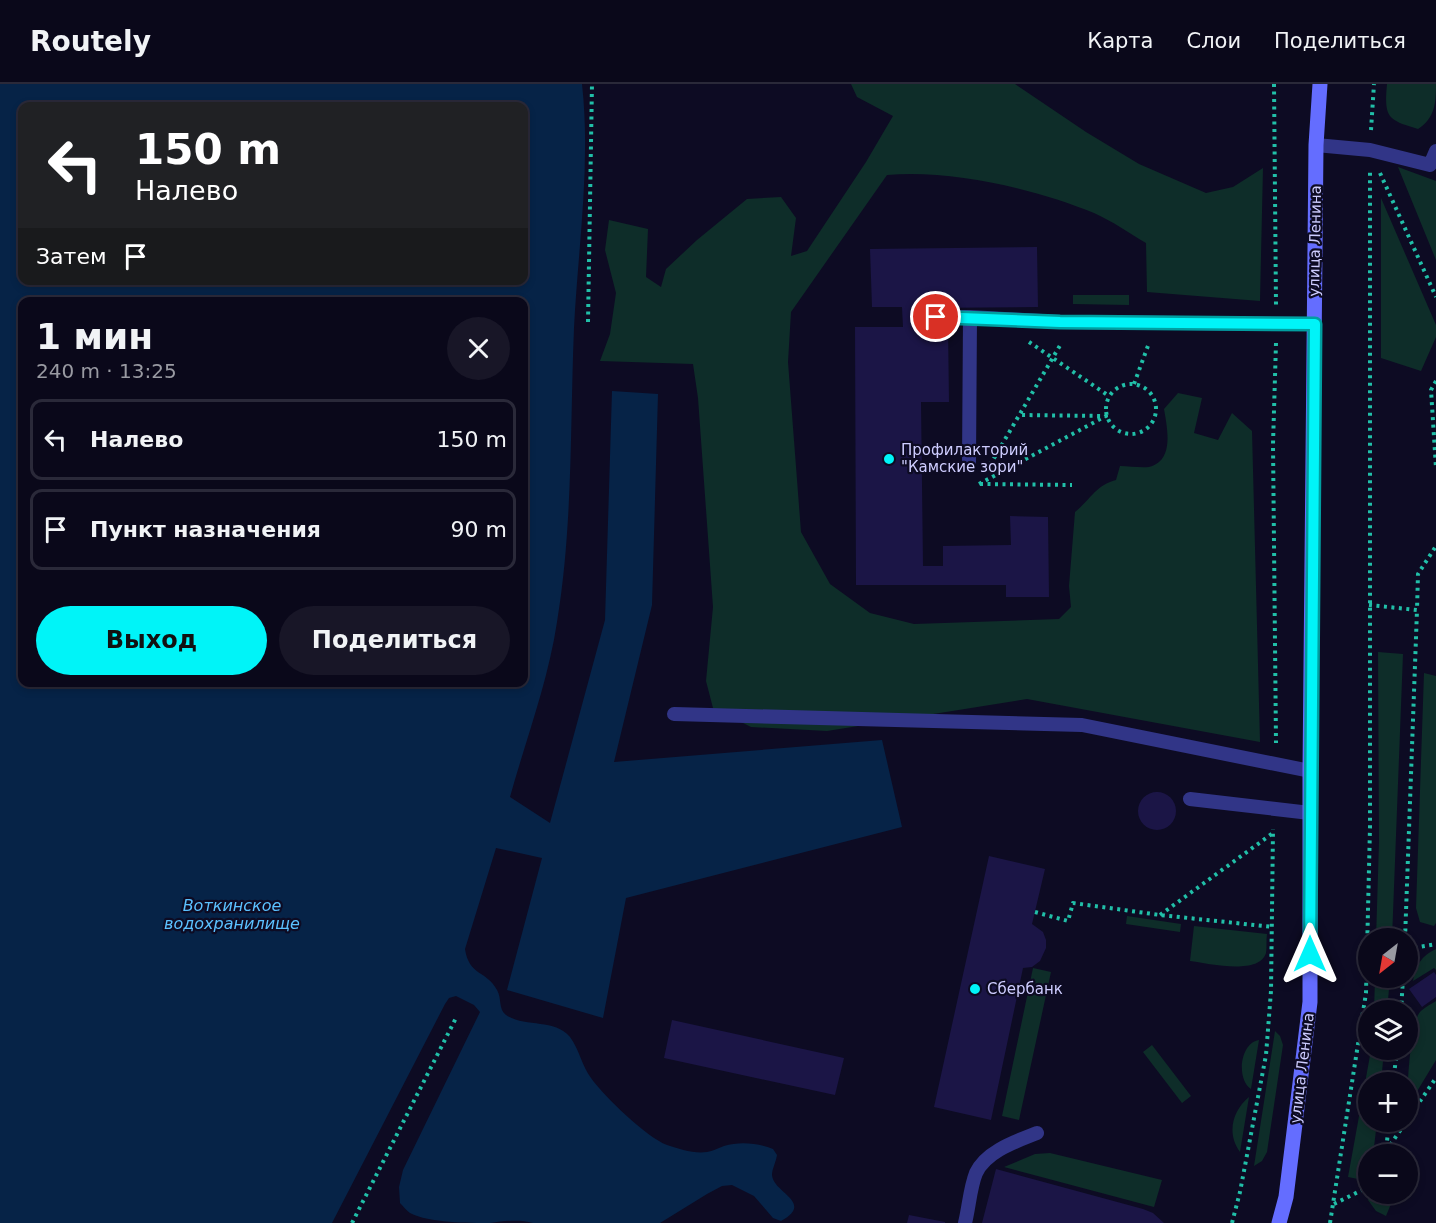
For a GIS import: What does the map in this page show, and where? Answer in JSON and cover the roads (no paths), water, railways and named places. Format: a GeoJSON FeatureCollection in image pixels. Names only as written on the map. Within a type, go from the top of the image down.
{"type":"FeatureCollection","features":[{"type":"Feature","properties":{"kind":"street","name":"улица Ленина"},"geometry":{"type":"LineString","coordinates":[[1279,1223],[1286,1197],[1310,1002],[1316,145],[1320,84]]}},
{"type":"Feature","properties":{"kind":"lane"},"geometry":{"type":"LineString","coordinates":[[1316,145],[1370,150],[1433,167],[1436,151]]}},
{"type":"Feature","properties":{"kind":"lane"},"geometry":{"type":"LineString","coordinates":[[920,317],[1074,322],[1315,324]]}},
{"type":"Feature","properties":{"kind":"lane"},"geometry":{"type":"LineString","coordinates":[[969,462],[970,317]]}},
{"type":"Feature","properties":{"kind":"lane"},"geometry":{"type":"LineString","coordinates":[[674,714],[1082,725],[1310,771]]}},
{"type":"Feature","properties":{"kind":"lane"},"geometry":{"type":"LineString","coordinates":[[1190,799],[1310,813]]}},
{"type":"Feature","properties":{"kind":"lane"},"geometry":{"type":"LineString","coordinates":[[965,1223],[977,1172],[987,1158],[1011,1143],[1037,1133]]}},
{"type":"Feature","properties":{"kind":"water","name":"Воткинское водохранилище"},"geometry":{"type":"Polygon","coordinates":[[[0,84],[582,84],[585,145],[583,206],[574,328],[566,549],[553,644],[510,797],[550,823],[605,620],[612,391],[658,394],[652,605],[614,762],[882,740],[902,827],[626,898],[603,1018],[507,990],[542,858],[496,848],[465,949],[470,964],[497,990],[502,1010],[506,1015],[522,1021],[556,1027],[563,1031],[570,1037],[597,1086],[626,1115],[658,1141],[676,1148],[697,1152],[707,1152],[730,1144],[743,1143],[773,1149],[777,1155],[772,1175],[774,1181],[793,1203],[794,1208],[790,1214],[781,1221],[773,1218],[754,1196],[732,1185],[722,1186],[660,1223],[460,1222],[438,1221],[410,1213],[400,1203],[399,1187],[403,1170],[480,1012],[474,1005],[456,996],[449,998],[445,1004],[332,1223],[0,1223],[0,84]]]}},
{"type":"Feature","properties":{"kind":"place","name":"Профилакторий \"Камские зори\""},"geometry":{"type":"Point","coordinates":[889,459]}},
{"type":"Feature","properties":{"kind":"place","name":"Сбербанк"},"geometry":{"type":"Point","coordinates":[975,989]}}]}
